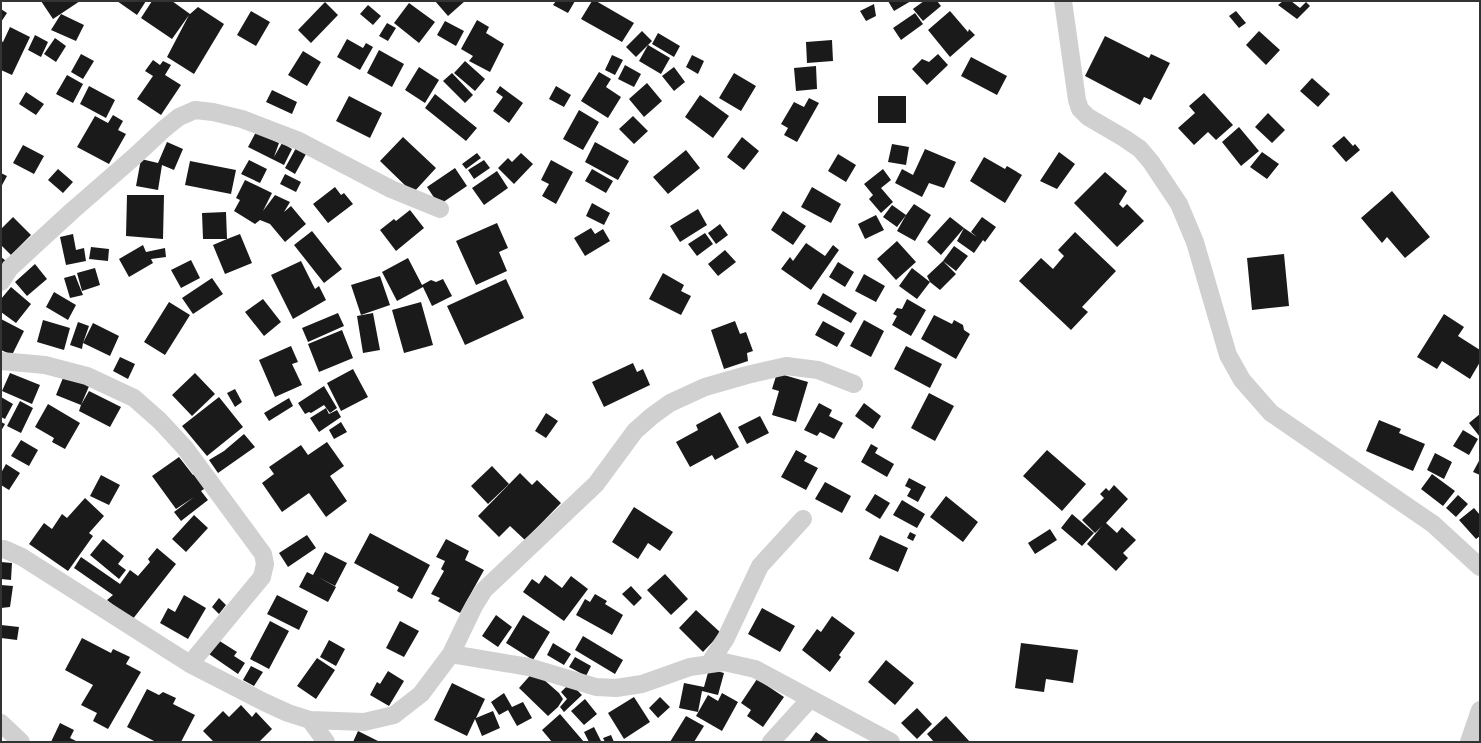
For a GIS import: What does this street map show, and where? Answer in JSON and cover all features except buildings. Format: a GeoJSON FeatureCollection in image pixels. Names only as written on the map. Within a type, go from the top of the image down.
{"type":"FeatureCollection","features":[{"type":"Feature","properties":{"kind":"street"},"geometry":{"type":"LineString","coordinates":[[1063,1],[1077,100],[1080,109],[1088,117],[1140,149],[1151,162],[1179,204],[1195,242],[1228,355],[1242,380],[1271,413],[1434,524],[1480,567]]}},
{"type":"Feature","properties":{"kind":"street"},"geometry":{"type":"LineString","coordinates":[[1,282],[10,268],[164,129],[179,117],[195,110],[213,112],[242,119],[299,141],[391,189],[440,208]]}},
{"type":"Feature","properties":{"kind":"street"},"geometry":{"type":"LineString","coordinates":[[1,361],[45,365],[87,376],[134,398],[160,421],[185,448],[263,554],[265,564],[262,576],[190,664]]}},
{"type":"Feature","properties":{"kind":"street"},"geometry":{"type":"LineString","coordinates":[[1,549],[22,557],[190,664],[264,702],[288,713],[310,720],[364,722],[394,715],[422,694],[450,654],[474,606],[484,590],[596,484],[635,431],[670,403],[705,387],[786,366],[818,370],[854,384]]}},
{"type":"Feature","properties":{"kind":"street"},"geometry":{"type":"LineString","coordinates":[[709,664],[726,638],[760,566],[803,519]]}},
{"type":"Feature","properties":{"kind":"street"},"geometry":{"type":"LineString","coordinates":[[450,654],[529,667],[596,687],[616,688],[642,684],[690,667],[724,662],[755,669],[891,742]]}},
{"type":"Feature","properties":{"kind":"street"},"geometry":{"type":"LineString","coordinates":[[771,742],[810,699]]}},
{"type":"Feature","properties":{"kind":"street"},"geometry":{"type":"LineString","coordinates":[[1469,742],[1480,710]]}},
{"type":"Feature","properties":{"kind":"street"},"geometry":{"type":"LineString","coordinates":[[310,720],[326,742]]}},
{"type":"Feature","properties":{"kind":"street"},"geometry":{"type":"LineString","coordinates":[[1,723],[21,742]]}}]}
